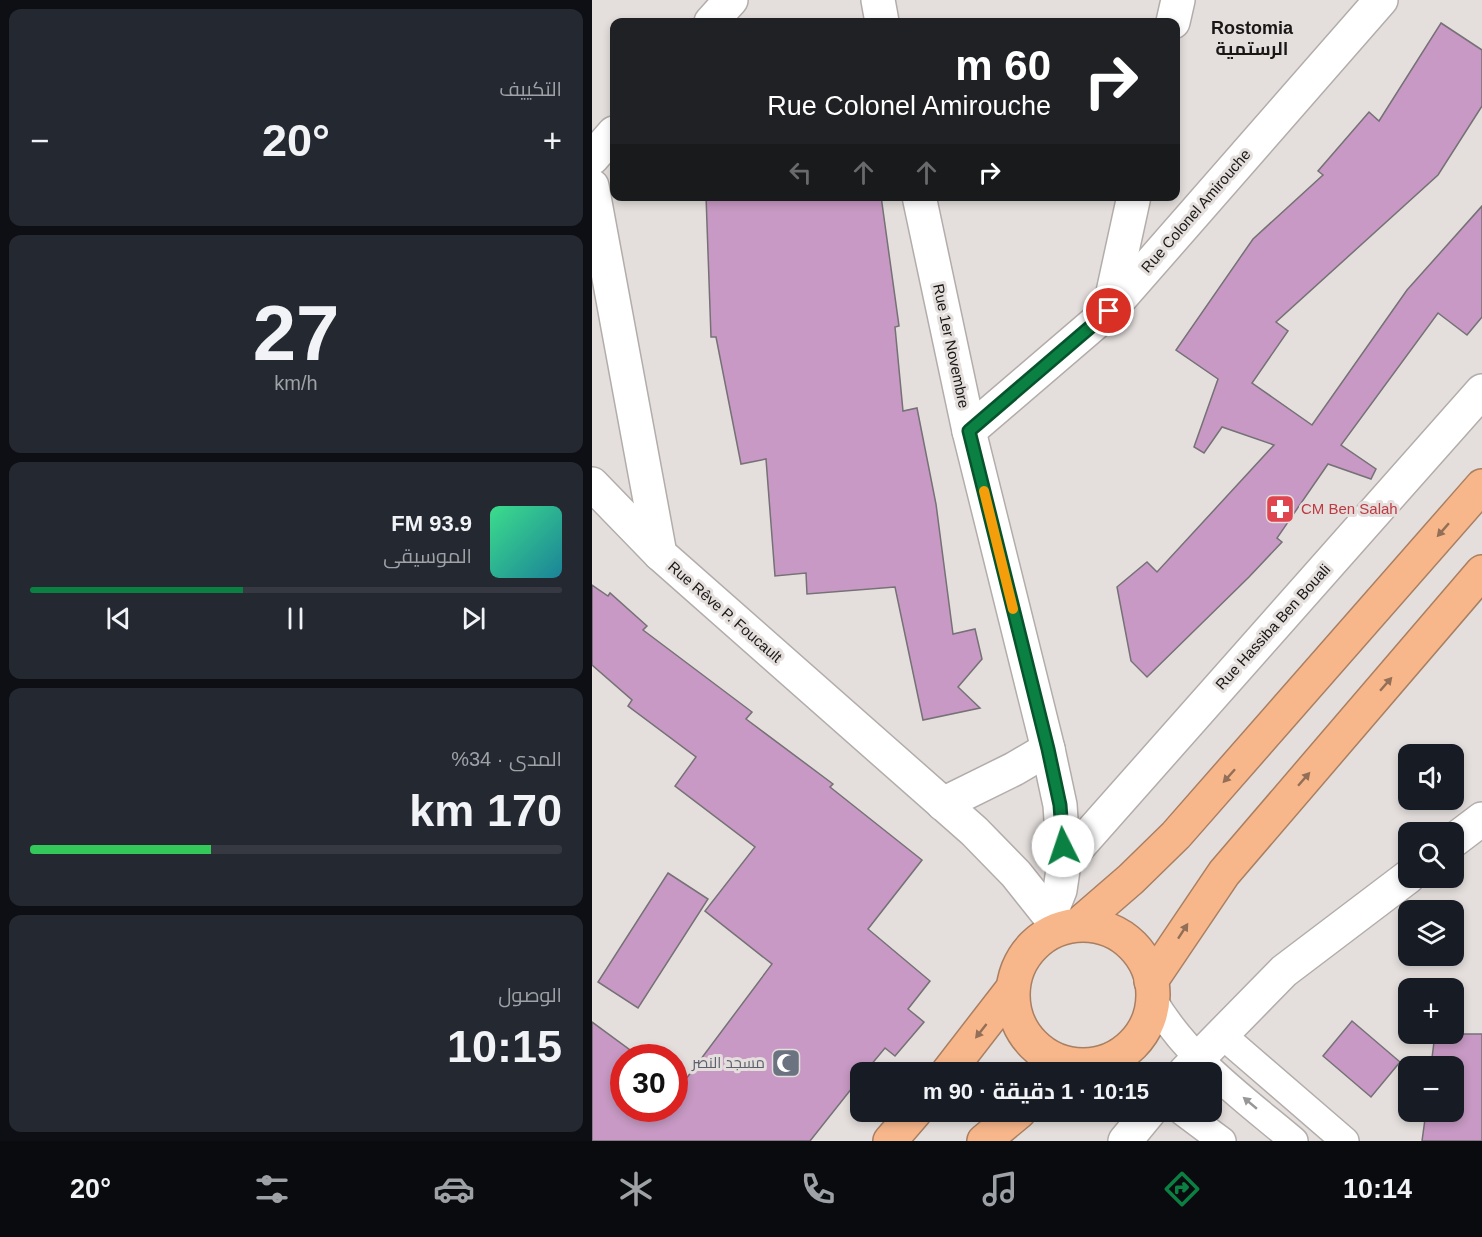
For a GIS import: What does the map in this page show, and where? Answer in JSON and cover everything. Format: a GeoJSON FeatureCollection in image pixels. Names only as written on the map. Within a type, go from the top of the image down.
{"type":"FeatureCollection","features":[{"type":"Feature","properties":{"kind":"highway"},"geometry":{"type":"LineString","coordinates":[[1063,1062],[1048,1056],[1033,1044],[1020,1027],[1014,1009],[1013,988],[1017,969],[1027,951],[1063,922],[1124,886],[1176,834],[1482,486]]}},
{"type":"Feature","properties":{"kind":"highway"},"geometry":{"type":"LineString","coordinates":[[1152,990],[1224,873],[1482,572]]}},
{"type":"Feature","properties":{"kind":"highway"},"geometry":{"type":"LineString","coordinates":[[1063,922],[1099,926],[1117,933],[1133,945],[1145,962],[1152,990],[1148,1020],[1138,1038],[1108,1062]]}},
{"type":"Feature","properties":{"kind":"highway"},"geometry":{"type":"LineString","coordinates":[[956,1062],[1013,988]]}},
{"type":"Feature","properties":{"kind":"highway"},"geometry":{"type":"LineString","coordinates":[[890,1141],[906,1122]]}},
{"type":"Feature","properties":{"kind":"highway"},"geometry":{"type":"LineString","coordinates":[[984,1141],[1007,1122]]}},
{"type":"Feature","properties":{"kind":"street"},"geometry":{"type":"LineString","coordinates":[[715,18],[731,0]]}},
{"type":"Feature","properties":{"kind":"street"},"geometry":{"type":"LineString","coordinates":[[878,0],[881,18]]}},
{"type":"Feature","properties":{"kind":"street"},"geometry":{"type":"LineString","coordinates":[[1174,18],[1178,0]]}},
{"type":"Feature","properties":{"kind":"street","name":"Rue Colonel Amirouche"},"geometry":{"type":"LineString","coordinates":[[969,431],[1109,311],[1381,0]]}},
{"type":"Feature","properties":{"kind":"street"},"geometry":{"type":"LineString","coordinates":[[592,158],[610,138]]}},
{"type":"Feature","properties":{"kind":"street","name":"Rue Rêve P. Foucault"},"geometry":{"type":"LineString","coordinates":[[592,186],[660,555],[995,851],[1063,922]]}},
{"type":"Feature","properties":{"kind":"street","name":"Rue 1er Novembre"},"geometry":{"type":"LineString","coordinates":[[920,201],[969,431],[1060,805],[1064,863],[1060,890],[1063,922]]}},
{"type":"Feature","properties":{"kind":"street"},"geometry":{"type":"LineString","coordinates":[[1109,311],[1133,201]]}},
{"type":"Feature","properties":{"kind":"street","name":"Rue Hassiba Ben Bouali"},"geometry":{"type":"LineString","coordinates":[[1064,863],[1482,391]]}},
{"type":"Feature","properties":{"kind":"street"},"geometry":{"type":"LineString","coordinates":[[592,483],[660,555]]}},
{"type":"Feature","properties":{"kind":"street"},"geometry":{"type":"LineString","coordinates":[[943,804],[1014,769],[1048,749]]}},
{"type":"Feature","properties":{"kind":"street"},"geometry":{"type":"LineString","coordinates":[[1464,833],[1482,819]]}},
{"type":"Feature","properties":{"kind":"street"},"geometry":{"type":"LineString","coordinates":[[1195,1062],[1284,971],[1398,885]]}},
{"type":"Feature","properties":{"kind":"street"},"geometry":{"type":"LineString","coordinates":[[1125,1141],[1141,1122]]}},
{"type":"Feature","properties":{"kind":"lane"},"geometry":{"type":"LineString","coordinates":[[1152,990],[1162,1017],[1189,1062]]}},
{"type":"Feature","properties":{"kind":"lane"},"geometry":{"type":"LineString","coordinates":[[1221,1034],[1345,1141]]}},
{"type":"Feature","properties":{"kind":"lane"},"geometry":{"type":"LineString","coordinates":[[1222,1089],[1294,1141]]}},
{"type":"Feature","properties":{"kind":"lane"},"geometry":{"type":"LineString","coordinates":[[1196,1122],[1222,1141]]}},
{"type":"Feature","properties":{"kind":"building"},"geometry":{"type":"Polygon","coordinates":[[[1441,23],[1482,50],[1482,106],[1438,175],[1276,322],[1288,331],[1252,383],[1312,425],[1407,290],[1482,206],[1482,317],[1467,335],[1438,313],[1341,445],[1376,469],[1371,479],[1328,464],[1277,538],[1282,542],[1147,677],[1131,661],[1117,587],[1147,562],[1157,572],[1274,445],[1222,427],[1204,453],[1194,447],[1218,379],[1176,350],[1253,239],[1323,175],[1318,171],[1369,112],[1379,121],[1441,23]]]}},
{"type":"Feature","properties":{"kind":"building"},"geometry":{"type":"Polygon","coordinates":[[[706,201],[882,201],[899,326],[895,327],[903,411],[917,408],[936,504],[953,634],[975,629],[982,659],[958,687],[980,708],[923,720],[895,587],[807,594],[806,573],[775,576],[766,459],[741,464],[716,337],[711,337],[706,201]]]}},
{"type":"Feature","properties":{"kind":"building"},"geometry":{"type":"Polygon","coordinates":[[[592,585],[608,596],[610,593],[647,626],[643,630],[752,712],[746,719],[833,784],[830,787],[922,860],[868,929],[930,981],[908,1009],[924,1022],[895,1056],[885,1048],[873,1062],[850,1062],[850,1091],[810,1141],[592,1141],[592,1022],[622,1044],[610,1044],[610,1122],[688,1122],[688,1076],[772,964],[705,911],[755,847],[675,786],[696,757],[628,706],[632,700],[592,665],[592,585]]]}},
{"type":"Feature","properties":{"kind":"building"},"geometry":{"type":"Polygon","coordinates":[[[668,873],[708,899],[638,1008],[598,982],[668,873]]]}},
{"type":"Feature","properties":{"kind":"building"},"geometry":{"type":"Polygon","coordinates":[[[1352,1021],[1398,1060],[1398,1064],[1371,1097],[1323,1056],[1352,1021]]]}},
{"type":"Feature","properties":{"kind":"building"},"geometry":{"type":"Polygon","coordinates":[[[1464,1034],[1482,1034],[1482,1141],[1422,1141],[1425,1122],[1464,1122],[1464,1056],[1432,1056],[1434,1044],[1464,1044],[1464,1034]]]}},
{"type":"Feature","properties":{"kind":"slow traffic"},"geometry":{"type":"LineString","coordinates":[[984,491],[1013,609]]}},
{"type":"Feature","properties":{"kind":"place","name":"CM Ben Salah"},"geometry":{"type":"Point","coordinates":[1280,509]}},
{"type":"Feature","properties":{"kind":"place","name":"مسجد النصر"},"geometry":{"type":"Point","coordinates":[786,1063]}},
{"type":"Feature","properties":{"kind":"district","name":"Rostomia الرستمية"},"geometry":{"type":"Point","coordinates":[1252,38]}},
{"type":"Feature","properties":{"kind":"route"},"geometry":{"type":"LineString","coordinates":[[1063,846],[1060,805],[1048,749],[969,431],[1109,311]]}}]}
